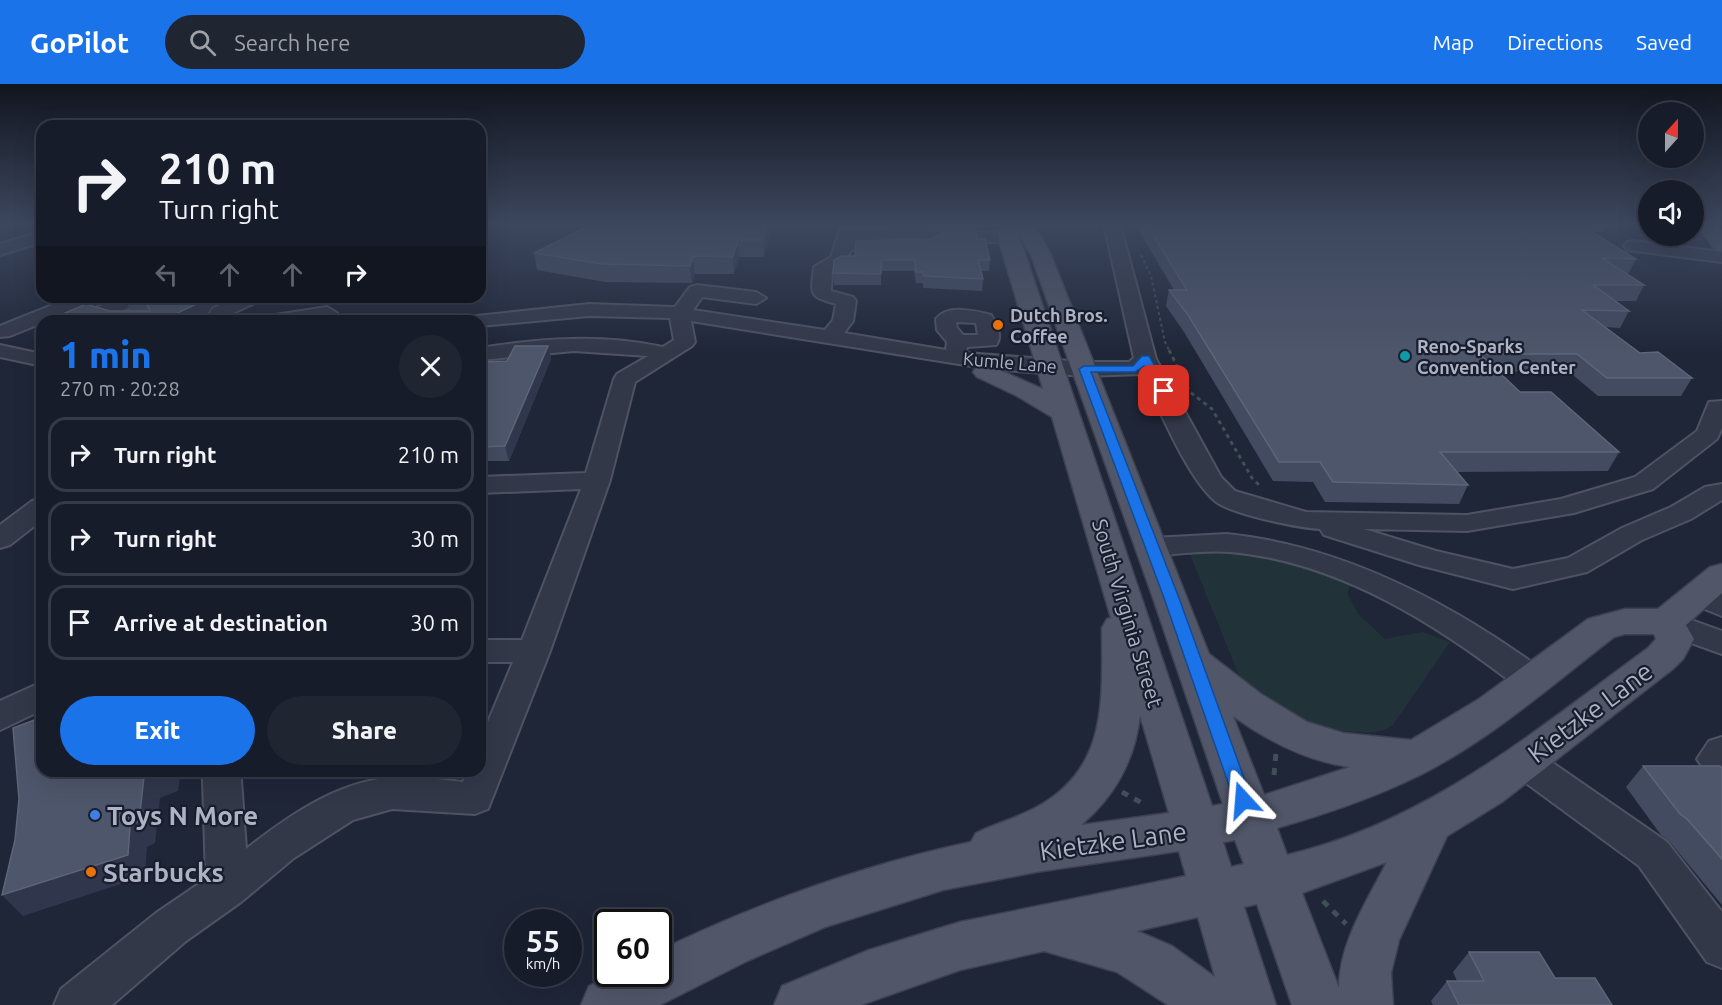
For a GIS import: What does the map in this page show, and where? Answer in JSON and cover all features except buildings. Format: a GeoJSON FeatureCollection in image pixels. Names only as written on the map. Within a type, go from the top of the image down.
{"type":"FeatureCollection","features":[{"type":"Feature","properties":{"kind":"main road","name":"South Virginia Street"},"geometry":{"type":"LineString","coordinates":[[1026,267],[1062,370],[1152,547],[1318,1005]]}},
{"type":"Feature","properties":{"kind":"main road","name":"South Virginia Street"},"geometry":{"type":"LineString","coordinates":[[1062,370],[1065,414],[1249,1005]]}},
{"type":"Feature","properties":{"kind":"main road"},"geometry":{"type":"LineString","coordinates":[[986,372],[1026,390],[1065,414]]}},
{"type":"Feature","properties":{"kind":"main road"},"geometry":{"type":"LineString","coordinates":[[940,870],[1057,818],[1083,798],[1100,780],[1110,760],[1122,711],[1119,588]]}},
{"type":"Feature","properties":{"kind":"main road"},"geometry":{"type":"LineString","coordinates":[[1666,622],[1714,592]]}},
{"type":"Feature","properties":{"kind":"main road","name":"Kietzke Lane"},"geometry":{"type":"LineString","coordinates":[[608,1005],[710,950],[758,929],[940,870],[996,858],[1196,829],[1249,817],[1377,775],[1467,727],[1601,628],[1613,622],[1666,622],[1675,639],[1670,650],[1524,762],[1430,823],[1312,870],[960,946],[869,975],[801,1005]]}},
{"type":"Feature","properties":{"kind":"main road"},"geometry":{"type":"LineString","coordinates":[[1192,660],[1251,710],[1276,727],[1309,742],[1377,756],[1415,756]]}},
{"type":"Feature","properties":{"kind":"main road"},"geometry":{"type":"LineString","coordinates":[[1366,1005],[1365,973],[1374,939],[1430,823]]}},
{"type":"Feature","properties":{"kind":"main road"},"geometry":{"type":"LineString","coordinates":[[1038,928],[1101,940],[1140,954],[1165,970],[1206,1005]]}},
{"type":"Feature","properties":{"kind":"street"},"geometry":{"type":"LineString","coordinates":[[823,267],[821,294],[846,301],[843,321],[831,336]]}},
{"type":"Feature","properties":{"kind":"street"},"geometry":{"type":"LineString","coordinates":[[1123,267],[1145,359],[1210,481],[1226,497],[1256,508],[1306,519],[1429,560],[1513,579],[1577,565],[1632,534],[1681,513],[1714,493],[1722,492]]}},
{"type":"Feature","properties":{"kind":"street"},"geometry":{"type":"LineString","coordinates":[[486,771],[534,651],[597,480],[625,379],[685,342],[682,320],[697,291],[756,298]]}},
{"type":"Feature","properties":{"kind":"street"},"geometry":{"type":"LineString","coordinates":[[50,315],[76,303]]}},
{"type":"Feature","properties":{"kind":"street"},"geometry":{"type":"LineString","coordinates":[[92,315],[124,303]]}},
{"type":"Feature","properties":{"kind":"street"},"geometry":{"type":"LineString","coordinates":[[221,315],[220,312],[239,303]]}},
{"type":"Feature","properties":{"kind":"street"},"geometry":{"type":"LineString","coordinates":[[473,315],[589,310],[682,320]]}},
{"type":"Feature","properties":{"kind":"street"},"geometry":{"type":"LineString","coordinates":[[102,312],[116,315]]}},
{"type":"Feature","properties":{"kind":"street"},"geometry":{"type":"LineString","coordinates":[[314,315],[327,313]]}},
{"type":"Feature","properties":{"kind":"street"},"geometry":{"type":"LineString","coordinates":[[486,332],[583,323],[682,320]]}},
{"type":"Feature","properties":{"kind":"street","name":"Kumle Lane"},"geometry":{"type":"LineString","coordinates":[[682,320],[956,349],[1014,365],[1062,370]]}},
{"type":"Feature","properties":{"kind":"street","name":"Kumle Lane"},"geometry":{"type":"LineString","coordinates":[[682,320],[986,372],[1062,370]]}},
{"type":"Feature","properties":{"kind":"street"},"geometry":{"type":"LineString","coordinates":[[1,338],[36,322]]}},
{"type":"Feature","properties":{"kind":"street"},"geometry":{"type":"LineString","coordinates":[[1,338],[36,338]]}},
{"type":"Feature","properties":{"kind":"street"},"geometry":{"type":"LineString","coordinates":[[1,338],[36,357]]}},
{"type":"Feature","properties":{"kind":"street"},"geometry":{"type":"LineString","coordinates":[[956,349],[989,341]]}},
{"type":"Feature","properties":{"kind":"street"},"geometry":{"type":"LineString","coordinates":[[486,353],[533,347],[593,344],[644,348],[667,354]]}},
{"type":"Feature","properties":{"kind":"street"},"geometry":{"type":"LineString","coordinates":[[1062,370],[1135,369],[1145,359]]}},
{"type":"Feature","properties":{"kind":"street"},"geometry":{"type":"LineString","coordinates":[[1306,519],[1467,523],[1564,507],[1644,483],[1708,434],[1717,407]]}},
{"type":"Feature","properties":{"kind":"street"},"geometry":{"type":"LineString","coordinates":[[486,485],[597,480]]}},
{"type":"Feature","properties":{"kind":"street"},"geometry":{"type":"LineString","coordinates":[[0,539],[36,512]]}},
{"type":"Feature","properties":{"kind":"street"},"geometry":{"type":"LineString","coordinates":[[1152,547],[1213,542],[1237,544],[1311,559],[1353,575],[1462,629],[1490,646],[1532,680]]}},
{"type":"Feature","properties":{"kind":"street"},"geometry":{"type":"LineString","coordinates":[[1666,622],[1722,644]]}},
{"type":"Feature","properties":{"kind":"street"},"geometry":{"type":"LineString","coordinates":[[486,651],[534,651]]}},
{"type":"Feature","properties":{"kind":"street"},"geometry":{"type":"LineString","coordinates":[[0,717],[36,698]]}},
{"type":"Feature","properties":{"kind":"street"},"geometry":{"type":"LineString","coordinates":[[1722,751],[1715,759],[1722,767]]}},
{"type":"Feature","properties":{"kind":"street"},"geometry":{"type":"LineString","coordinates":[[1524,762],[1653,854],[1722,947]]}},
{"type":"Feature","properties":{"kind":"street"},"geometry":{"type":"LineString","coordinates":[[221,777],[227,865],[226,889]]}},
{"type":"Feature","properties":{"kind":"street"},"geometry":{"type":"LineString","coordinates":[[77,1005],[171,927],[226,889],[293,837],[342,805],[384,794],[475,798],[483,777]]}},
{"type":"Feature","properties":{"kind":"path"},"geometry":{"type":"LineString","coordinates":[[1147,267],[1151,276],[1165,342],[1190,392],[1212,409],[1252,478],[1262,489]]}},
{"type":"Feature","properties":{"kind":"path"},"geometry":{"type":"LineString","coordinates":[[1113,788],[1143,803]]}},
{"type":"Feature","properties":{"kind":"path"},"geometry":{"type":"LineString","coordinates":[[1323,901],[1352,928]]}},
{"type":"Feature","properties":{"kind":"shaded area"},"geometry":{"type":"Polygon","coordinates":[[[1212,548],[1235,548],[1342,576],[1350,586],[1347,593],[1358,614],[1385,639],[1422,632],[1450,642],[1393,725],[1388,728],[1364,733],[1320,727],[1304,722],[1261,697],[1238,673],[1190,554],[1212,548]]]}},
{"type":"Feature","properties":{"kind":"place","name":"Dutch Bros. Coffee"},"geometry":{"type":"Point","coordinates":[998,325]}},
{"type":"Feature","properties":{"kind":"place","name":"Reno-Sparks Convention Center"},"geometry":{"type":"Point","coordinates":[1405,356]}},
{"type":"Feature","properties":{"kind":"place","name":"Toys N More"},"geometry":{"type":"Point","coordinates":[95,815]}},
{"type":"Feature","properties":{"kind":"place","name":"Starbucks"},"geometry":{"type":"Point","coordinates":[91,872]}},
{"type":"Feature","properties":{"kind":"route"},"geometry":{"type":"LineString","coordinates":[[1164,391],[1145,359],[1135,369],[1084,369],[1171,598],[1243,800]]}}]}
